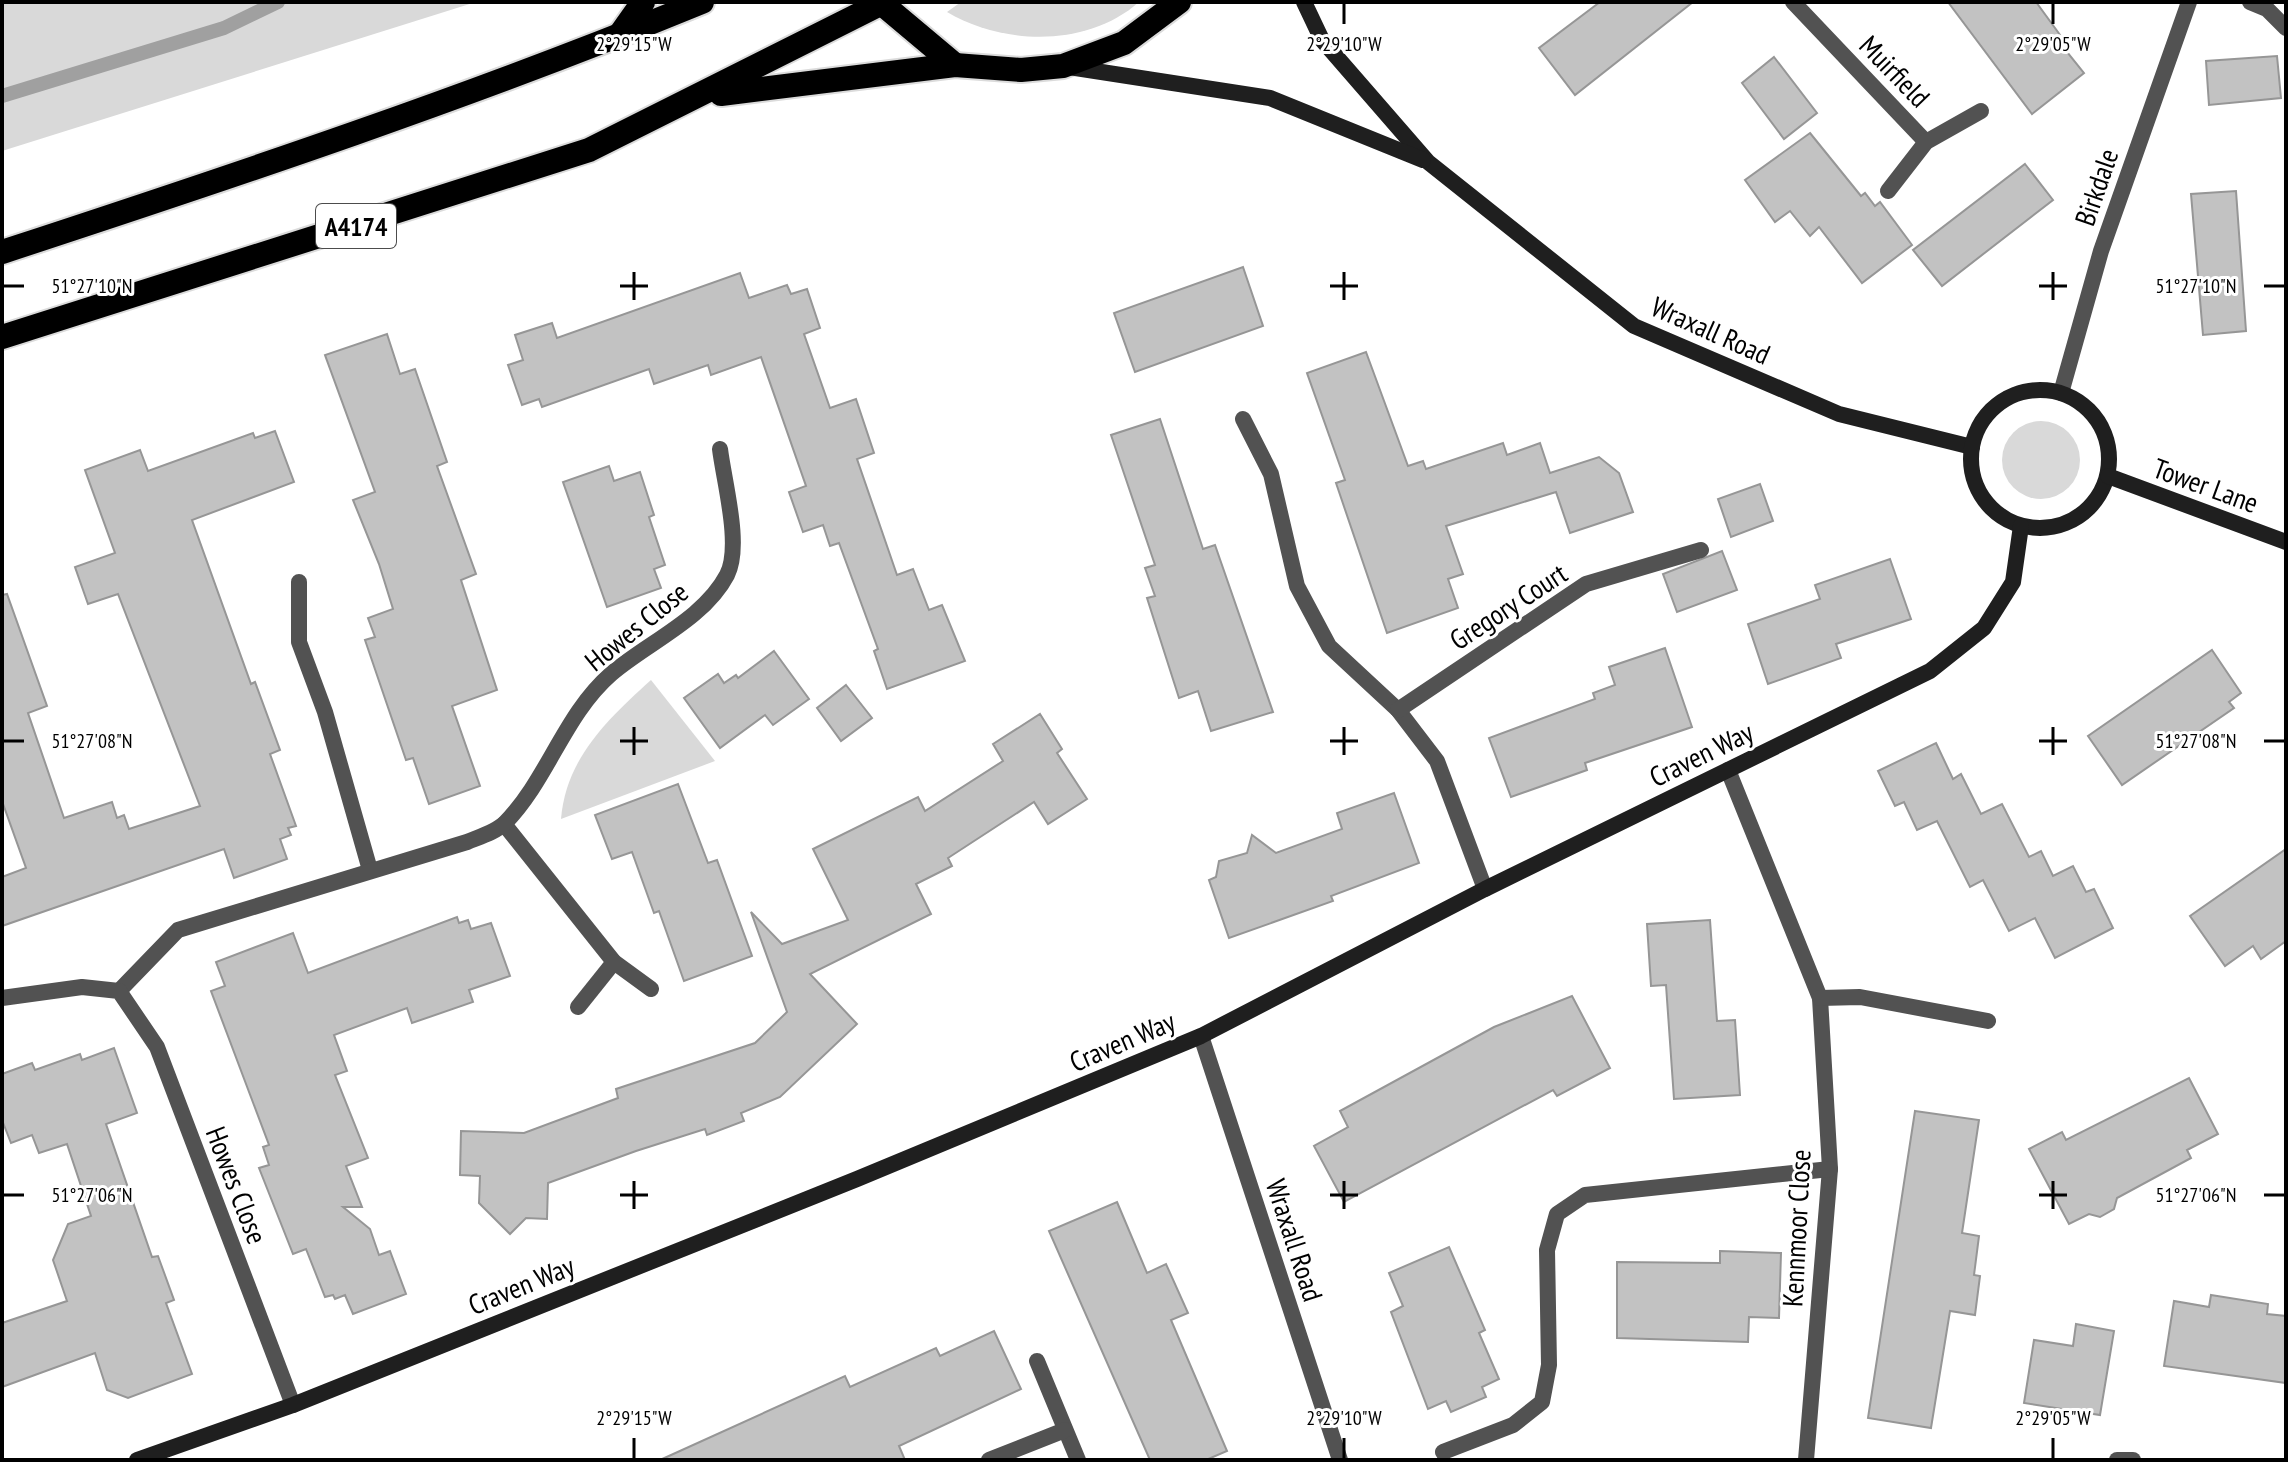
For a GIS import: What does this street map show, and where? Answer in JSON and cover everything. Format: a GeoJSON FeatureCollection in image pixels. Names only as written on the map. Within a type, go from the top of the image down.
{"type":"FeatureCollection","features":[{"type":"Feature","properties":{"kind":"highway"},"geometry":{"type":"LineString","coordinates":[[619,36],[643,2]]}},
{"type":"Feature","properties":{"kind":"highway"},"geometry":{"type":"LineString","coordinates":[[2,252],[157,201],[619,36],[702,2]]}},
{"type":"Feature","properties":{"kind":"highway"},"geometry":{"type":"LineString","coordinates":[[882,3],[955,65],[1021,70],[1063,66],[1124,43],[1179,2]]}},
{"type":"Feature","properties":{"kind":"highway","name":"A4174"},"geometry":{"type":"LineString","coordinates":[[2,337],[589,150],[703,96],[882,3]]}},
{"type":"Feature","properties":{"kind":"highway","name":"A4174"},"geometry":{"type":"LineString","coordinates":[[703,96],[955,65]]}},
{"type":"Feature","properties":{"kind":"street","name":"Wraxall Road"},"geometry":{"type":"LineString","coordinates":[[1304,2],[1322,40],[1428,162],[1634,326],[1839,414],[1972,447]]}},
{"type":"Feature","properties":{"kind":"street","name":"Muirfield"},"geometry":{"type":"LineString","coordinates":[[1793,2],[1926,142]]}},
{"type":"Feature","properties":{"kind":"street","name":"Birkdale"},"geometry":{"type":"LineString","coordinates":[[2061,393],[2101,251],[2189,2]]}},
{"type":"Feature","properties":{"kind":"street"},"geometry":{"type":"LineString","coordinates":[[2250,2],[2267,9],[2286,28]]}},
{"type":"Feature","properties":{"kind":"street","name":"Wraxall Road"},"geometry":{"type":"LineString","coordinates":[[1063,66],[1270,98],[1428,162]]}},
{"type":"Feature","properties":{"kind":"street","name":"Muirfield"},"geometry":{"type":"LineString","coordinates":[[1888,191],[1926,142],[1981,111]]}},
{"type":"Feature","properties":{"kind":"street"},"geometry":{"type":"LineString","coordinates":[[2025,391],[2061,393],[2082,404],[2105,435],[2110,451],[2108,476],[2103,489],[2080,516],[2059,527],[2021,526],[2000,516],[1983,499],[1975,484],[1972,447],[1983,419],[2001,402],[2025,391]]}},
{"type":"Feature","properties":{"kind":"street"},"geometry":{"type":"LineString","coordinates":[[1243,419],[1271,474],[1297,586],[1329,646],[1398,710],[1437,761],[1485,889]]}},
{"type":"Feature","properties":{"kind":"street","name":"Howes Close"},"geometry":{"type":"LineString","coordinates":[[293,1405],[157,1047],[119,991],[178,930],[467,842],[504,824],[536,779],[561,734],[609,676],[712,597],[728,573],[734,550],[720,449]]}},
{"type":"Feature","properties":{"kind":"street","name":"Tower Lane"},"geometry":{"type":"LineString","coordinates":[[2108,476],[2286,542]]}},
{"type":"Feature","properties":{"kind":"street","name":"Craven Way"},"geometry":{"type":"LineString","coordinates":[[137,1460],[293,1405],[857,1179],[1201,1036],[1485,889],[1930,671],[1984,628],[2013,582],[2021,526]]}},
{"type":"Feature","properties":{"kind":"street","name":"Gregory Court"},"geometry":{"type":"LineString","coordinates":[[1398,710],[1586,584],[1701,550]]}},
{"type":"Feature","properties":{"kind":"street"},"geometry":{"type":"LineString","coordinates":[[299,582],[299,642],[325,712],[370,870]]}},
{"type":"Feature","properties":{"kind":"street","name":"Kennmoor Close"},"geometry":{"type":"LineString","coordinates":[[1728,770],[1820,998],[1830,1169],[1806,1460]]}},
{"type":"Feature","properties":{"kind":"street"},"geometry":{"type":"LineString","coordinates":[[504,824],[614,962],[651,989]]}},
{"type":"Feature","properties":{"kind":"street"},"geometry":{"type":"LineString","coordinates":[[578,1007],[614,962]]}},
{"type":"Feature","properties":{"kind":"street"},"geometry":{"type":"LineString","coordinates":[[2,998],[82,987],[119,991]]}},
{"type":"Feature","properties":{"kind":"street"},"geometry":{"type":"LineString","coordinates":[[1820,998],[1860,997],[1988,1021]]}},
{"type":"Feature","properties":{"kind":"street","name":"Wraxall Road"},"geometry":{"type":"LineString","coordinates":[[1201,1036],[1340,1460]]}},
{"type":"Feature","properties":{"kind":"street"},"geometry":{"type":"LineString","coordinates":[[1443,1452],[1513,1425],[1542,1402],[1549,1365],[1547,1250],[1557,1214],[1585,1195],[1830,1169]]}},
{"type":"Feature","properties":{"kind":"street"},"geometry":{"type":"LineString","coordinates":[[1037,1361],[1078,1460]]}},
{"type":"Feature","properties":{"kind":"street"},"geometry":{"type":"LineString","coordinates":[[989,1460],[1065,1430]]}},
{"type":"Feature","properties":{"kind":"street"},"geometry":{"type":"LineString","coordinates":[[2117,1460],[2133,1460]]}},
{"type":"Feature","properties":{"kind":"shaded area"},"geometry":{"type":"Polygon","coordinates":[[[2,2],[476,2],[2,151],[2,2]]]}},
{"type":"Feature","properties":{"kind":"shaded area"},"geometry":{"type":"Polygon","coordinates":[[[961,2],[1139,2],[1095,28],[1044,37],[993,31],[947,12],[961,2]]]}},
{"type":"Feature","properties":{"kind":"shaded area"},"geometry":{"type":"Polygon","coordinates":[[[2041,421],[2056,424],[2069,432],[2077,445],[2080,460],[2077,475],[2069,488],[2056,496],[2041,499],[2026,496],[2013,488],[2005,475],[2002,460],[2005,445],[2013,432],[2026,424],[2041,421]]]}},
{"type":"Feature","properties":{"kind":"shaded area"},"geometry":{"type":"Polygon","coordinates":[[[651,680],[715,761],[561,819],[571,777],[580,758],[605,725],[651,680]]]}},
{"type":"Feature","properties":{"kind":"building"},"geometry":{"type":"Polygon","coordinates":[[[1600,2],[1693,2],[1575,95],[1539,48],[1600,2]]]}},
{"type":"Feature","properties":{"kind":"building"},"geometry":{"type":"Polygon","coordinates":[[[1948,2],[2036,2],[2063,39],[2059,42],[2084,73],[2032,114],[1948,2]]]}},
{"type":"Feature","properties":{"kind":"building"},"geometry":{"type":"Polygon","coordinates":[[[2277,56],[2281,98],[2209,105],[2206,61],[2277,56]]]}},
{"type":"Feature","properties":{"kind":"building"},"geometry":{"type":"Polygon","coordinates":[[[1774,57],[1817,113],[1784,139],[1742,83],[1774,57]]]}},
{"type":"Feature","properties":{"kind":"building"},"geometry":{"type":"Polygon","coordinates":[[[1810,133],[1861,196],[1865,193],[1875,206],[1880,202],[1912,245],[1862,283],[1819,227],[1810,236],[1790,211],[1775,222],[1745,180],[1810,133]]]}},
{"type":"Feature","properties":{"kind":"building"},"geometry":{"type":"Polygon","coordinates":[[[2025,164],[2053,200],[1942,286],[1913,250],[2025,164]]]}},
{"type":"Feature","properties":{"kind":"building"},"geometry":{"type":"Polygon","coordinates":[[[2236,191],[2246,331],[2203,335],[2191,194],[2236,191]]]}},
{"type":"Feature","properties":{"kind":"building"},"geometry":{"type":"Polygon","coordinates":[[[1243,267],[1263,326],[1135,372],[1114,313],[1243,267]]]}},
{"type":"Feature","properties":{"kind":"building"},"geometry":{"type":"Polygon","coordinates":[[[740,273],[749,298],[787,285],[791,294],[807,289],[820,328],[804,334],[830,408],[856,399],[874,453],[857,459],[897,575],[913,569],[929,610],[942,605],[965,661],[887,689],[874,651],[878,649],[839,543],[830,546],[823,525],[803,532],[789,492],[806,486],[761,357],[711,375],[708,365],[654,384],[649,369],[542,407],[539,399],[522,405],[508,365],[523,360],[515,335],[552,323],[557,338],[740,273]]]}},
{"type":"Feature","properties":{"kind":"building"},"geometry":{"type":"Polygon","coordinates":[[[387,334],[400,374],[415,369],[447,462],[437,466],[476,574],[461,580],[497,690],[452,706],[480,786],[429,804],[413,758],[406,760],[365,640],[375,637],[368,618],[393,609],[353,500],[375,492],[325,355],[387,334]]]}},
{"type":"Feature","properties":{"kind":"building"},"geometry":{"type":"Polygon","coordinates":[[[1366,352],[1408,466],[1423,461],[1426,469],[1503,443],[1507,455],[1540,443],[1550,473],[1599,457],[1619,473],[1633,512],[1570,533],[1556,492],[1446,526],[1463,574],[1448,579],[1458,608],[1387,633],[1336,483],[1345,480],[1307,373],[1366,352]]]}},
{"type":"Feature","properties":{"kind":"building"},"geometry":{"type":"Polygon","coordinates":[[[1160,419],[1203,549],[1215,545],[1273,712],[1211,731],[1198,691],[1179,698],[1147,598],[1155,596],[1145,568],[1155,565],[1111,435],[1160,419]]]}},
{"type":"Feature","properties":{"kind":"building"},"geometry":{"type":"Polygon","coordinates":[[[275,431],[294,482],[192,520],[251,684],[255,682],[280,750],[270,754],[296,826],[288,828],[291,835],[280,839],[287,859],[234,878],[224,849],[2,926],[2,877],[26,868],[2,801],[2,595],[7,594],[47,706],[28,713],[64,818],[112,802],[117,818],[124,815],[129,829],[200,806],[118,594],[88,604],[75,567],[115,553],[85,470],[140,450],[148,471],[253,433],[255,438],[275,431]]]}},
{"type":"Feature","properties":{"kind":"building"},"geometry":{"type":"Polygon","coordinates":[[[609,466],[614,481],[640,472],[654,515],[649,517],[665,565],[654,569],[661,588],[607,607],[563,482],[609,466]]]}},
{"type":"Feature","properties":{"kind":"building"},"geometry":{"type":"Polygon","coordinates":[[[1760,484],[1773,521],[1731,537],[1718,499],[1760,484]]]}},
{"type":"Feature","properties":{"kind":"building"},"geometry":{"type":"Polygon","coordinates":[[[1722,551],[1737,590],[1677,612],[1663,574],[1722,551]]]}},
{"type":"Feature","properties":{"kind":"building"},"geometry":{"type":"Polygon","coordinates":[[[1890,559],[1911,619],[1836,644],[1841,658],[1768,684],[1748,624],[1820,599],[1815,585],[1890,559]]]}},
{"type":"Feature","properties":{"kind":"building"},"geometry":{"type":"Polygon","coordinates":[[[1665,648],[1692,727],[1585,763],[1587,770],[1511,797],[1489,738],[1595,699],[1593,693],[1615,685],[1609,667],[1665,648]]]}},
{"type":"Feature","properties":{"kind":"building"},"geometry":{"type":"Polygon","coordinates":[[[2212,650],[2241,693],[2229,702],[2234,708],[2122,785],[2088,736],[2212,650]]]}},
{"type":"Feature","properties":{"kind":"building"},"geometry":{"type":"Polygon","coordinates":[[[774,651],[809,699],[773,725],[765,715],[720,748],[684,698],[718,674],[724,683],[736,675],[738,678],[774,651]]]}},
{"type":"Feature","properties":{"kind":"building"},"geometry":{"type":"Polygon","coordinates":[[[846,685],[872,718],[841,741],[817,708],[846,685]]]}},
{"type":"Feature","properties":{"kind":"building"},"geometry":{"type":"Polygon","coordinates":[[[1040,714],[1062,749],[1057,753],[1087,799],[1048,824],[1034,802],[948,858],[952,866],[916,884],[931,914],[810,974],[857,1024],[780,1097],[741,1113],[744,1121],[707,1135],[705,1129],[548,1183],[547,1219],[526,1218],[510,1234],[479,1203],[480,1176],[460,1175],[461,1131],[524,1133],[618,1098],[616,1089],[755,1043],[787,1012],[751,912],[782,944],[848,920],[813,849],[918,797],[925,811],[1003,761],[993,744],[1040,714]]]}},
{"type":"Feature","properties":{"kind":"building"},"geometry":{"type":"Polygon","coordinates":[[[1936,743],[1953,779],[1961,774],[1981,814],[2002,804],[2029,857],[2041,851],[2053,876],[2073,866],[2086,892],[2094,889],[2113,928],[2055,958],[2035,918],[2009,931],[1983,880],[1970,887],[1937,821],[1917,830],[1904,802],[1895,806],[1878,771],[1936,743]]]}},
{"type":"Feature","properties":{"kind":"building"},"geometry":{"type":"Polygon","coordinates":[[[678,784],[708,863],[717,860],[752,956],[684,981],[659,911],[654,913],[632,852],[612,859],[595,815],[678,784]]]}},
{"type":"Feature","properties":{"kind":"building"},"geometry":{"type":"Polygon","coordinates":[[[1394,793],[1419,863],[1331,896],[1333,901],[1229,938],[1209,880],[1216,877],[1219,861],[1247,853],[1252,835],[1276,853],[1342,829],[1337,813],[1394,793]]]}},
{"type":"Feature","properties":{"kind":"building"},"geometry":{"type":"Polygon","coordinates":[[[2286,849],[2286,941],[2261,959],[2253,946],[2225,966],[2190,916],[2286,849]]]}},
{"type":"Feature","properties":{"kind":"building"},"geometry":{"type":"Polygon","coordinates":[[[457,917],[459,923],[468,920],[471,929],[491,923],[510,976],[469,990],[473,1002],[412,1023],[407,1008],[334,1035],[347,1071],[335,1075],[368,1158],[346,1166],[362,1207],[343,1207],[370,1229],[379,1255],[390,1251],[406,1294],[353,1314],[345,1295],[335,1299],[333,1295],[325,1297],[306,1249],[293,1254],[259,1168],[269,1165],[263,1147],[269,1145],[211,991],[225,986],[216,962],[293,933],[308,973],[457,917]]]}},
{"type":"Feature","properties":{"kind":"building"},"geometry":{"type":"Polygon","coordinates":[[[1710,920],[1717,1021],[1735,1020],[1740,1095],[1674,1099],[1666,985],[1651,986],[1647,924],[1710,920]]]}},
{"type":"Feature","properties":{"kind":"building"},"geometry":{"type":"Polygon","coordinates":[[[1572,996],[1610,1068],[1557,1096],[1553,1090],[1344,1202],[1314,1146],[1348,1127],[1340,1111],[1494,1027],[1572,996]]]}},
{"type":"Feature","properties":{"kind":"building"},"geometry":{"type":"Polygon","coordinates":[[[114,1048],[137,1113],[106,1124],[152,1257],[158,1256],[174,1300],[166,1303],[192,1374],[128,1398],[107,1390],[95,1353],[2,1387],[2,1323],[67,1301],[53,1260],[68,1224],[91,1216],[67,1144],[39,1153],[32,1135],[11,1143],[2,1120],[2,1074],[32,1063],[35,1070],[80,1054],[82,1060],[114,1048]]]}},
{"type":"Feature","properties":{"kind":"building"},"geometry":{"type":"Polygon","coordinates":[[[2189,1078],[2218,1134],[2187,1150],[2191,1158],[2117,1198],[2114,1209],[2100,1217],[2089,1214],[2069,1224],[2029,1149],[2062,1132],[2066,1140],[2189,1078]]]}},
{"type":"Feature","properties":{"kind":"building"},"geometry":{"type":"Polygon","coordinates":[[[1915,1111],[1979,1120],[1962,1233],[1979,1236],[1974,1275],[1980,1276],[1975,1315],[1950,1311],[1931,1428],[1868,1418],[1915,1111]]]}},
{"type":"Feature","properties":{"kind":"building"},"geometry":{"type":"Polygon","coordinates":[[[1117,1202],[1147,1273],[1166,1264],[1188,1313],[1171,1320],[1227,1451],[1206,1460],[1150,1460],[1049,1231],[1117,1202]]]}},
{"type":"Feature","properties":{"kind":"building"},"geometry":{"type":"Polygon","coordinates":[[[1449,1247],[1485,1330],[1479,1333],[1499,1379],[1482,1387],[1486,1397],[1451,1412],[1446,1401],[1428,1409],[1391,1312],[1403,1306],[1389,1273],[1449,1247]]]}},
{"type":"Feature","properties":{"kind":"building"},"geometry":{"type":"Polygon","coordinates":[[[1720,1251],[1781,1253],[1779,1318],[1749,1317],[1748,1342],[1617,1338],[1617,1262],[1720,1263],[1720,1251]]]}},
{"type":"Feature","properties":{"kind":"building"},"geometry":{"type":"Polygon","coordinates":[[[2211,1295],[2268,1304],[2267,1314],[2286,1316],[2286,1383],[2164,1366],[2174,1301],[2209,1307],[2211,1295]]]}},
{"type":"Feature","properties":{"kind":"building"},"geometry":{"type":"Polygon","coordinates":[[[2076,1324],[2114,1331],[2100,1415],[2024,1403],[2034,1340],[2073,1346],[2076,1324]]]}},
{"type":"Feature","properties":{"kind":"building"},"geometry":{"type":"Polygon","coordinates":[[[994,1331],[1021,1389],[899,1446],[905,1460],[660,1460],[845,1376],[850,1387],[936,1348],[940,1356],[994,1331]]]}},
{"type":"Feature","properties":{"kind":"waterway"},"geometry":{"type":"LineString","coordinates":[[2,96],[224,28],[278,2]]}}]}
